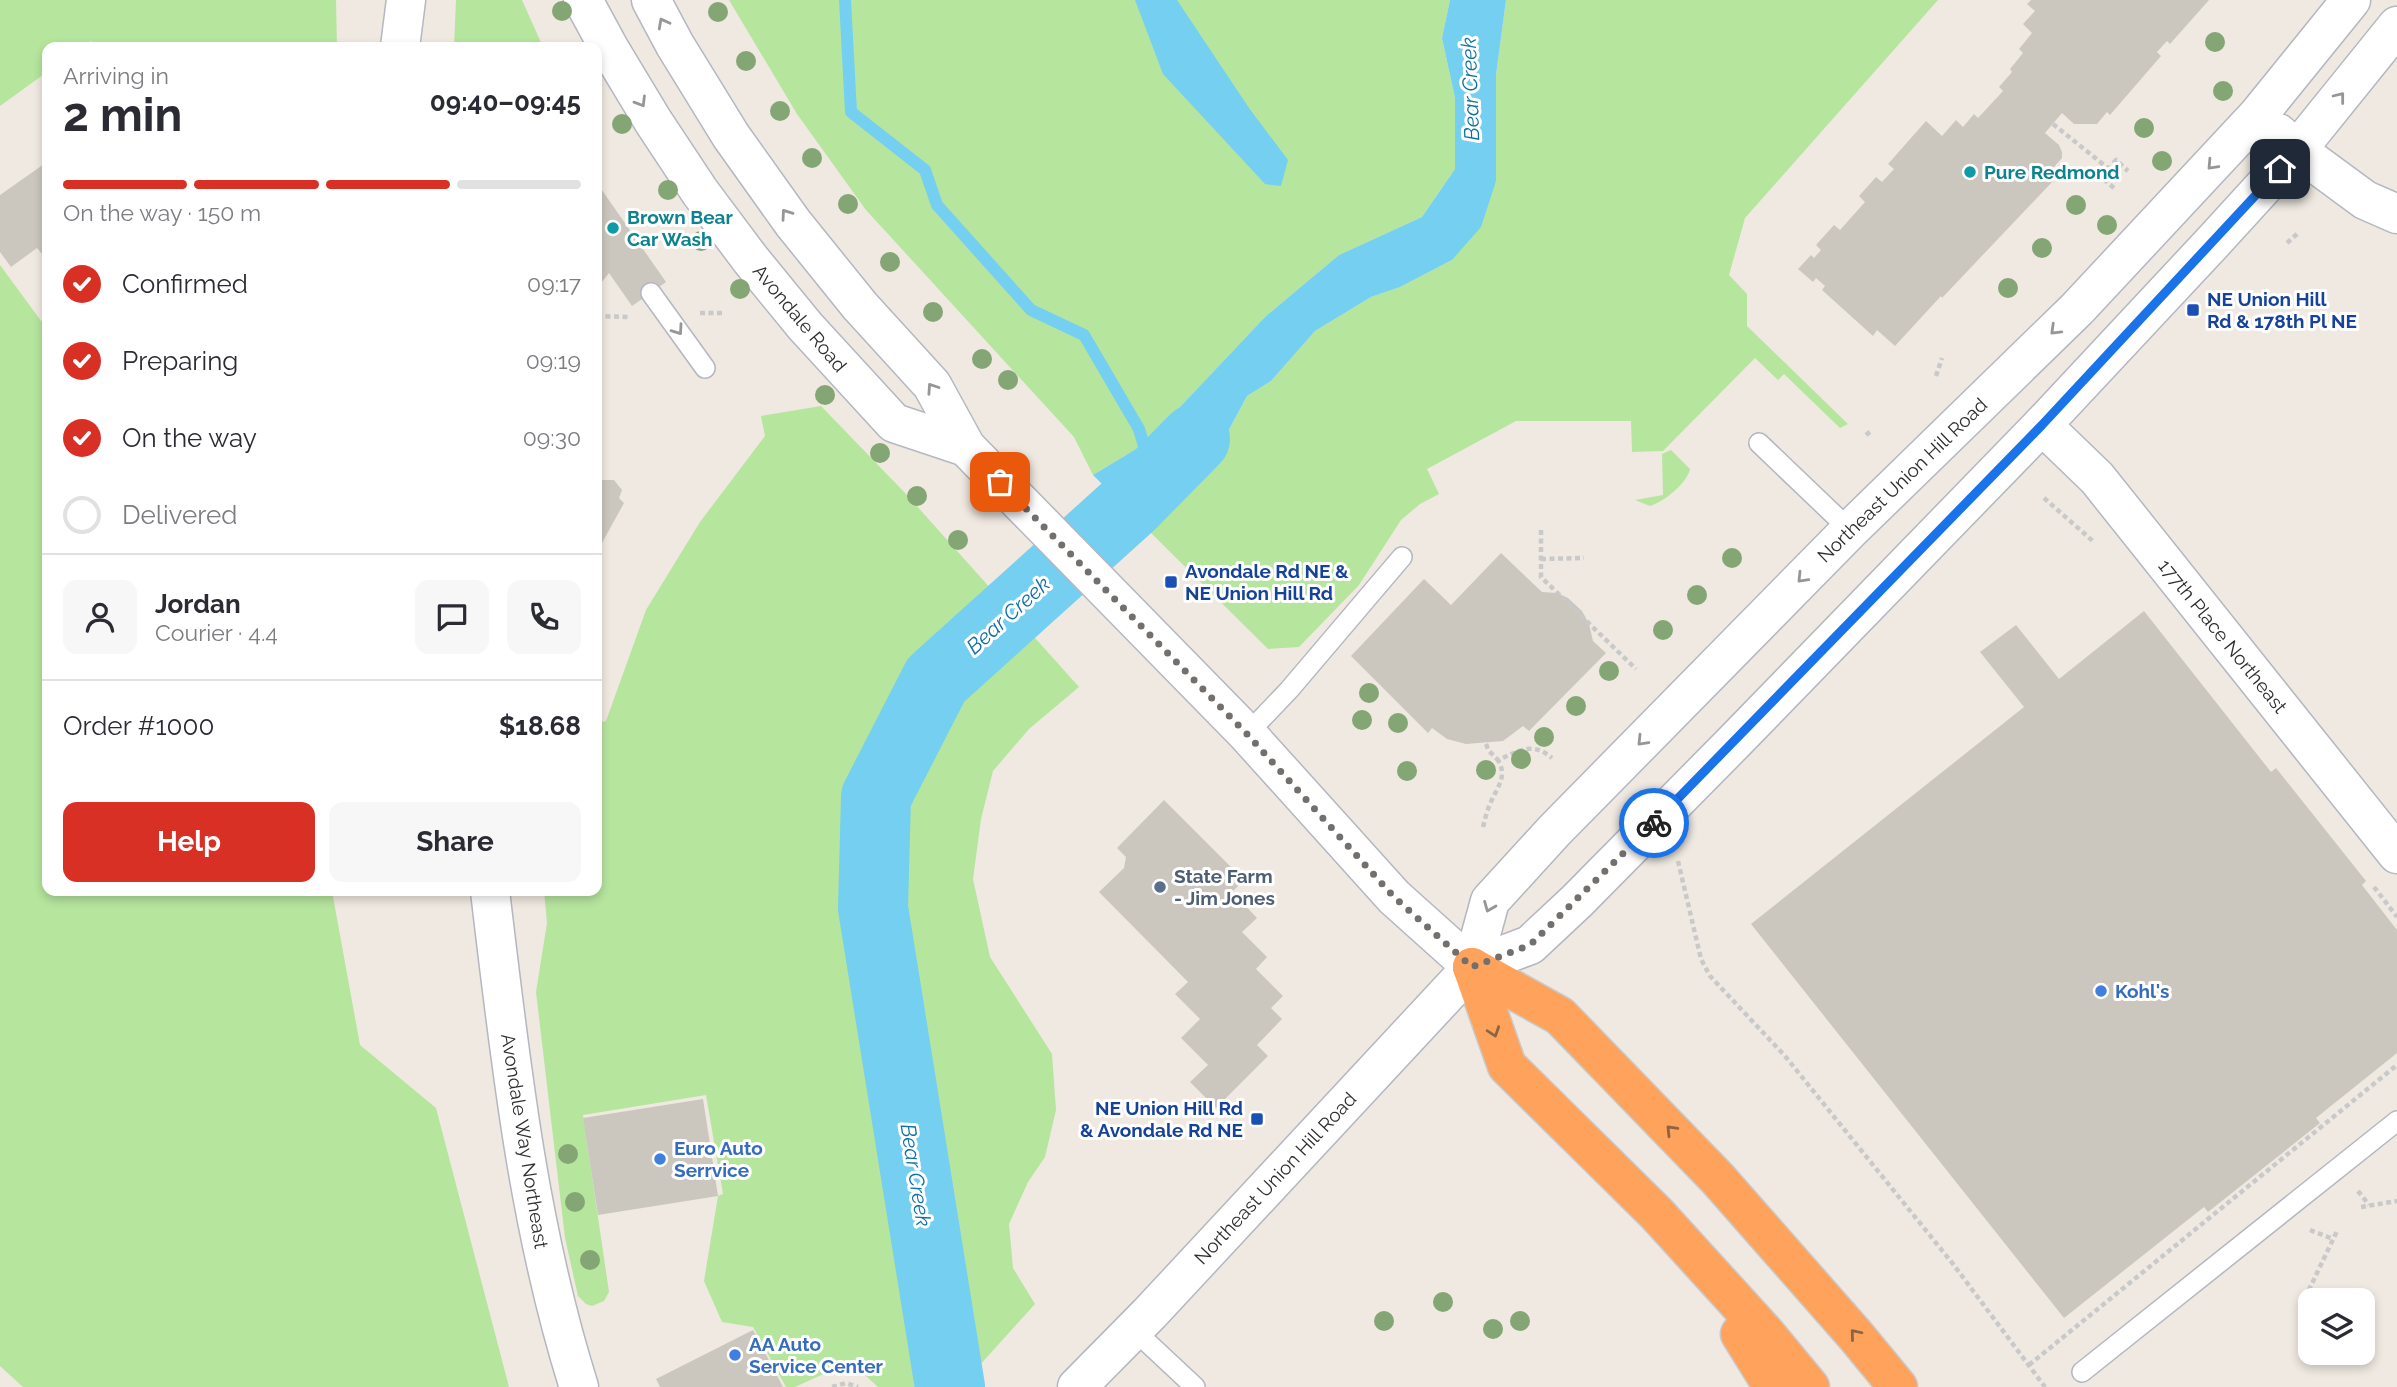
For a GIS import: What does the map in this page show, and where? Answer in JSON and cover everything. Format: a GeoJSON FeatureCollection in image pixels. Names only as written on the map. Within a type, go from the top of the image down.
{"type":"FeatureCollection","features":[{"type":"Feature","properties":{"kind":"highway"},"geometry":{"type":"LineString","coordinates":[[1472,967],[1507,1066],[1657,1214],[1767,1335],[1810,1387]]}},
{"type":"Feature","properties":{"kind":"highway"},"geometry":{"type":"LineString","coordinates":[[1472,967],[1560,1016],[1726,1188],[1898,1387]]}},
{"type":"Feature","properties":{"kind":"highway"},"geometry":{"type":"LineString","coordinates":[[1657,1214],[1730,1318],[1773,1387]]}},
{"type":"Feature","properties":{"kind":"main road"},"geometry":{"type":"LineString","coordinates":[[396,0],[399,42]]}},
{"type":"Feature","properties":{"kind":"main road"},"geometry":{"type":"LineString","coordinates":[[400,42],[406,0]]}},
{"type":"Feature","properties":{"kind":"main road","name":"Avondale Road"},"geometry":{"type":"LineString","coordinates":[[583,0],[653,121],[700,192],[804,326],[894,423],[966,447]]}},
{"type":"Feature","properties":{"kind":"main road","name":"Avondale Road"},"geometry":{"type":"LineString","coordinates":[[651,0],[675,45],[731,136],[801,234],[860,306],[932,385],[966,447],[1247,734],[1394,897],[1472,967]]}},
{"type":"Feature","properties":{"kind":"main road","name":"Northeast Union Hill Road"},"geometry":{"type":"LineString","coordinates":[[1472,967],[1490,901],[1563,821],[1850,530],[2077,309],[2258,116],[2351,0]]}},
{"type":"Feature","properties":{"kind":"main road","name":"Northeast Union Hill Road"},"geometry":{"type":"LineString","coordinates":[[1077,1387],[1472,967],[1530,945],[1566,911],[2042,425],[2297,150],[2397,26]]}},
{"type":"Feature","properties":{"kind":"main road"},"geometry":{"type":"LineString","coordinates":[[2258,116],[2297,150],[2365,201],[2397,214]]}},
{"type":"Feature","properties":{"kind":"main road","name":"177th Place Northeast"},"geometry":{"type":"LineString","coordinates":[[2042,425],[2097,478],[2397,854]]}},
{"type":"Feature","properties":{"kind":"main road","name":"Avondale Way Northeast"},"geometry":{"type":"LineString","coordinates":[[491,896],[524,1154],[542,1252],[563,1339],[579,1387]]}},
{"type":"Feature","properties":{"kind":"lane"},"geometry":{"type":"LineString","coordinates":[[651,293],[705,368]]}},
{"type":"Feature","properties":{"kind":"lane"},"geometry":{"type":"LineString","coordinates":[[1759,443],[1850,530]]}},
{"type":"Feature","properties":{"kind":"lane"},"geometry":{"type":"LineString","coordinates":[[1247,734],[1289,690],[1402,556]]}},
{"type":"Feature","properties":{"kind":"lane"},"geometry":{"type":"LineString","coordinates":[[2082,1372],[2397,1121]]}},
{"type":"Feature","properties":{"kind":"lane"},"geometry":{"type":"LineString","coordinates":[[1133,1329],[1195,1387]]}},
{"type":"Feature","properties":{"kind":"path"},"geometry":{"type":"LineString","coordinates":[[2053,124],[2109,169]]}},
{"type":"Feature","properties":{"kind":"path"},"geometry":{"type":"LineString","coordinates":[[2114,188],[2102,178],[2116,160],[2128,171]]}},
{"type":"Feature","properties":{"kind":"path"},"geometry":{"type":"LineString","coordinates":[[2287,243],[2297,234]]}},
{"type":"Feature","properties":{"kind":"path"},"geometry":{"type":"LineString","coordinates":[[602,316],[635,317]]}},
{"type":"Feature","properties":{"kind":"path"},"geometry":{"type":"LineString","coordinates":[[1936,376],[1942,358]]}},
{"type":"Feature","properties":{"kind":"path"},"geometry":{"type":"LineString","coordinates":[[1866,435],[1871,431]]}},
{"type":"Feature","properties":{"kind":"path"},"geometry":{"type":"LineString","coordinates":[[2044,498],[2104,550]]}},
{"type":"Feature","properties":{"kind":"path"},"geometry":{"type":"LineString","coordinates":[[1541,530],[1541,577],[1636,669]]}},
{"type":"Feature","properties":{"kind":"path"},"geometry":{"type":"LineString","coordinates":[[1541,559],[1584,558]]}},
{"type":"Feature","properties":{"kind":"path"},"geometry":{"type":"LineString","coordinates":[[1483,827],[1490,804],[1502,780],[1503,768],[1486,744]]}},
{"type":"Feature","properties":{"kind":"path"},"geometry":{"type":"LineString","coordinates":[[1498,760],[1533,747],[1552,758]]}},
{"type":"Feature","properties":{"kind":"path"},"geometry":{"type":"LineString","coordinates":[[1678,861],[1701,958],[1710,976],[1784,1056],[1953,1264],[2045,1387]]}},
{"type":"Feature","properties":{"kind":"path"},"geometry":{"type":"LineString","coordinates":[[2029,1365],[2397,1065]]}},
{"type":"Feature","properties":{"kind":"path"},"geometry":{"type":"LineString","coordinates":[[2358,1191],[2369,1206]]}},
{"type":"Feature","properties":{"kind":"path"},"geometry":{"type":"LineString","coordinates":[[2361,1207],[2397,1201]]}},
{"type":"Feature","properties":{"kind":"path"},"geometry":{"type":"LineString","coordinates":[[2310,1288],[2338,1229]]}},
{"type":"Feature","properties":{"kind":"path"},"geometry":{"type":"LineString","coordinates":[[2310,1230],[2333,1239]]}},
{"type":"Feature","properties":{"kind":"path"},"geometry":{"type":"LineString","coordinates":[[832,1387],[845,1382],[858,1387]]}},
{"type":"Feature","properties":{"kind":"green space"},"geometry":{"type":"Polygon","coordinates":[[[0,0],[336,0],[337,42],[42,42],[42,76],[0,106],[0,0]]]}},
{"type":"Feature","properties":{"kind":"green space"},"geometry":{"type":"Polygon","coordinates":[[[456,0],[522,0],[541,42],[454,42],[456,0]]]}},
{"type":"Feature","properties":{"kind":"green space"},"geometry":{"type":"Polygon","coordinates":[[[729,0],[1450,0],[1442,38],[1455,98],[1455,169],[1422,217],[1339,255],[1266,316],[1146,443],[1093,475],[1074,437],[866,210],[797,114],[729,0]]]}},
{"type":"Feature","properties":{"kind":"green space"},"geometry":{"type":"Polygon","coordinates":[[[1506,0],[1938,0],[1745,218],[1729,275],[1747,294],[1747,326],[1848,424],[1840,428],[1784,374],[1778,380],[1755,358],[1663,451],[1632,452],[1631,421],[1516,421],[1427,469],[1439,494],[1420,504],[1401,520],[1359,585],[1299,647],[1268,649],[1145,527],[1175,490],[1204,476],[1247,396],[1271,381],[1315,331],[1371,297],[1400,287],[1452,260],[1496,181],[1496,75],[1506,0]]]}},
{"type":"Feature","properties":{"kind":"green space"},"geometry":{"type":"Polygon","coordinates":[[[0,265],[42,322],[42,896],[333,896],[360,1045],[436,1108],[509,1387],[23,1387],[0,1366],[0,265]]]}},
{"type":"Feature","properties":{"kind":"green space"},"geometry":{"type":"Polygon","coordinates":[[[821,406],[906,494],[1079,687],[1029,729],[993,771],[981,819],[973,879],[990,957],[1052,1054],[1056,1110],[1045,1157],[1028,1182],[1009,1224],[1013,1268],[1035,1304],[960,1387],[878,1387],[855,1366],[830,1371],[795,1387],[786,1387],[753,1327],[722,1322],[704,1281],[718,1196],[723,1194],[706,1095],[583,1115],[609,1292],[604,1301],[592,1306],[578,1296],[565,1238],[536,992],[547,923],[544,896],[602,896],[602,722],[606,721],[646,610],[700,522],[765,436],[761,416],[821,406]]]}},
{"type":"Feature","properties":{"kind":"green space"},"geometry":{"type":"Polygon","coordinates":[[[1671,450],[1690,469],[1684,480],[1656,504],[1650,506],[1635,500],[1663,495],[1662,454],[1671,450]]]}},
{"type":"Feature","properties":{"kind":"water"},"geometry":{"type":"Polygon","coordinates":[[[1135,0],[1177,0],[1249,108],[1288,160],[1281,186],[1265,184],[1163,74],[1135,0]]]}},
{"type":"Feature","properties":{"kind":"water"},"geometry":{"type":"Polygon","coordinates":[[[1450,0],[1506,0],[1496,75],[1496,181],[1481,227],[1452,260],[1400,287],[1371,297],[1315,331],[1271,381],[1247,396],[1204,476],[1175,490],[1145,527],[1093,475],[1146,443],[1266,316],[1339,255],[1422,217],[1455,169],[1455,98],[1442,38],[1450,0]]]}},
{"type":"Feature","properties":{"kind":"building","name":"Pure Redmond"},"geometry":{"type":"Polygon","coordinates":[[[2031,0],[2209,0],[2170,44],[2167,41],[2157,52],[2161,56],[2110,115],[2107,112],[2097,124],[2074,124],[2062,113],[2045,133],[2059,145],[2062,152],[2062,158],[2047,175],[2053,181],[1895,346],[1877,330],[1873,336],[1822,290],[1825,286],[1816,278],[1813,282],[1798,269],[1811,255],[1814,258],[1821,250],[1816,245],[1834,225],[1840,230],[1865,202],[1859,196],[1876,177],[1882,182],[1894,169],[1888,164],[1926,121],[1942,136],[1956,120],[1963,127],[1974,114],[1978,118],[2003,91],[1999,87],[2012,72],[2010,69],[2023,53],[2019,49],[2032,33],[2023,24],[2035,11],[2027,4],[2031,0]]]}},
{"type":"Feature","properties":{"kind":"building"},"geometry":{"type":"Polygon","coordinates":[[[42,166],[42,254],[37,248],[11,267],[0,252],[0,195],[42,166]]]}},
{"type":"Feature","properties":{"kind":"building","name":"Brown Bear Car Wash"},"geometry":{"type":"Polygon","coordinates":[[[602,190],[666,282],[632,306],[609,273],[602,282],[602,190]]]}},
{"type":"Feature","properties":{"kind":"building"},"geometry":{"type":"Polygon","coordinates":[[[602,480],[614,480],[622,490],[619,498],[624,503],[602,543],[602,480]]]}},
{"type":"Feature","properties":{"kind":"building"},"geometry":{"type":"Polygon","coordinates":[[[1501,553],[1542,592],[1557,593],[1568,598],[1582,611],[1593,641],[1606,653],[1529,731],[1523,726],[1503,741],[1466,744],[1447,739],[1432,728],[1428,733],[1351,656],[1424,579],[1451,605],[1501,553]]]}},
{"type":"Feature","properties":{"kind":"building","name":"Kohl's"},"geometry":{"type":"Polygon","coordinates":[[[2144,611],[2271,772],[2276,768],[2366,881],[2362,885],[2397,930],[2397,1053],[2316,1118],[2320,1123],[2208,1212],[2204,1207],[2064,1318],[1751,924],[2024,707],[1980,652],[2016,625],[2059,679],[2144,611]]]}},
{"type":"Feature","properties":{"kind":"building"},"geometry":{"type":"Polygon","coordinates":[[[1164,800],[1244,880],[1232,892],[1257,918],[1242,932],[1267,957],[1256,969],[1283,996],[1271,1008],[1282,1019],[1257,1045],[1268,1056],[1216,1108],[1190,1082],[1208,1065],[1181,1038],[1200,1019],[1175,994],[1188,982],[1099,892],[1124,868],[1126,857],[1117,848],[1164,800]]]}},
{"type":"Feature","properties":{"kind":"building"},"geometry":{"type":"Polygon","coordinates":[[[703,1099],[718,1196],[598,1215],[583,1118],[703,1099]]]}},
{"type":"Feature","properties":{"kind":"building","name":"AA Auto Service Center"},"geometry":{"type":"Polygon","coordinates":[[[753,1330],[783,1387],[660,1387],[656,1379],[753,1330]]]}},
{"type":"Feature","properties":{"kind":"waterway"},"geometry":{"type":"LineString","coordinates":[[845,0],[851,112],[925,170],[937,205],[1031,310],[1084,335],[1139,429],[1148,460]]}},
{"type":"Feature","properties":{"kind":"waterway","name":"Bear Creek"},"geometry":{"type":"LineString","coordinates":[[950,1387],[873,908],[876,797],[936,680],[1130,505],[1195,439]]}},
{"type":"Feature","properties":{"kind":"way so far"},"geometry":{"type":"LineString","coordinates":[[1000,482],[1247,734],[1394,897],[1472,967],[1530,945],[1654,823]]}},
{"type":"Feature","properties":{"kind":"place","name":"Pure Redmond"},"geometry":{"type":"Point","coordinates":[1970,172]}},
{"type":"Feature","properties":{"kind":"place","name":"Brown Bear Car Wash"},"geometry":{"type":"Point","coordinates":[613,228]}},
{"type":"Feature","properties":{"kind":"place","name":"NE Union Hill Rd & 178th Pl NE"},"geometry":{"type":"Point","coordinates":[2193,310]}},
{"type":"Feature","properties":{"kind":"place","name":"Avondale Rd NE & NE Union Hill Rd"},"geometry":{"type":"Point","coordinates":[1171,582]}},
{"type":"Feature","properties":{"kind":"place","name":"State Farm - Jim Jones"},"geometry":{"type":"Point","coordinates":[1160,887]}},
{"type":"Feature","properties":{"kind":"place","name":"Kohl's"},"geometry":{"type":"Point","coordinates":[2101,991]}},
{"type":"Feature","properties":{"kind":"place","name":"NE Union Hill Rd & Avondale Rd NE"},"geometry":{"type":"Point","coordinates":[1257,1119]}},
{"type":"Feature","properties":{"kind":"place","name":"Euro Auto Serrvice"},"geometry":{"type":"Point","coordinates":[660,1159]}},
{"type":"Feature","properties":{"kind":"place","name":"AA Auto Service Center"},"geometry":{"type":"Point","coordinates":[735,1355]}},
{"type":"Feature","properties":{"kind":"route"},"geometry":{"type":"LineString","coordinates":[[1654,823],[2042,425],[2280,169]]}}]}
